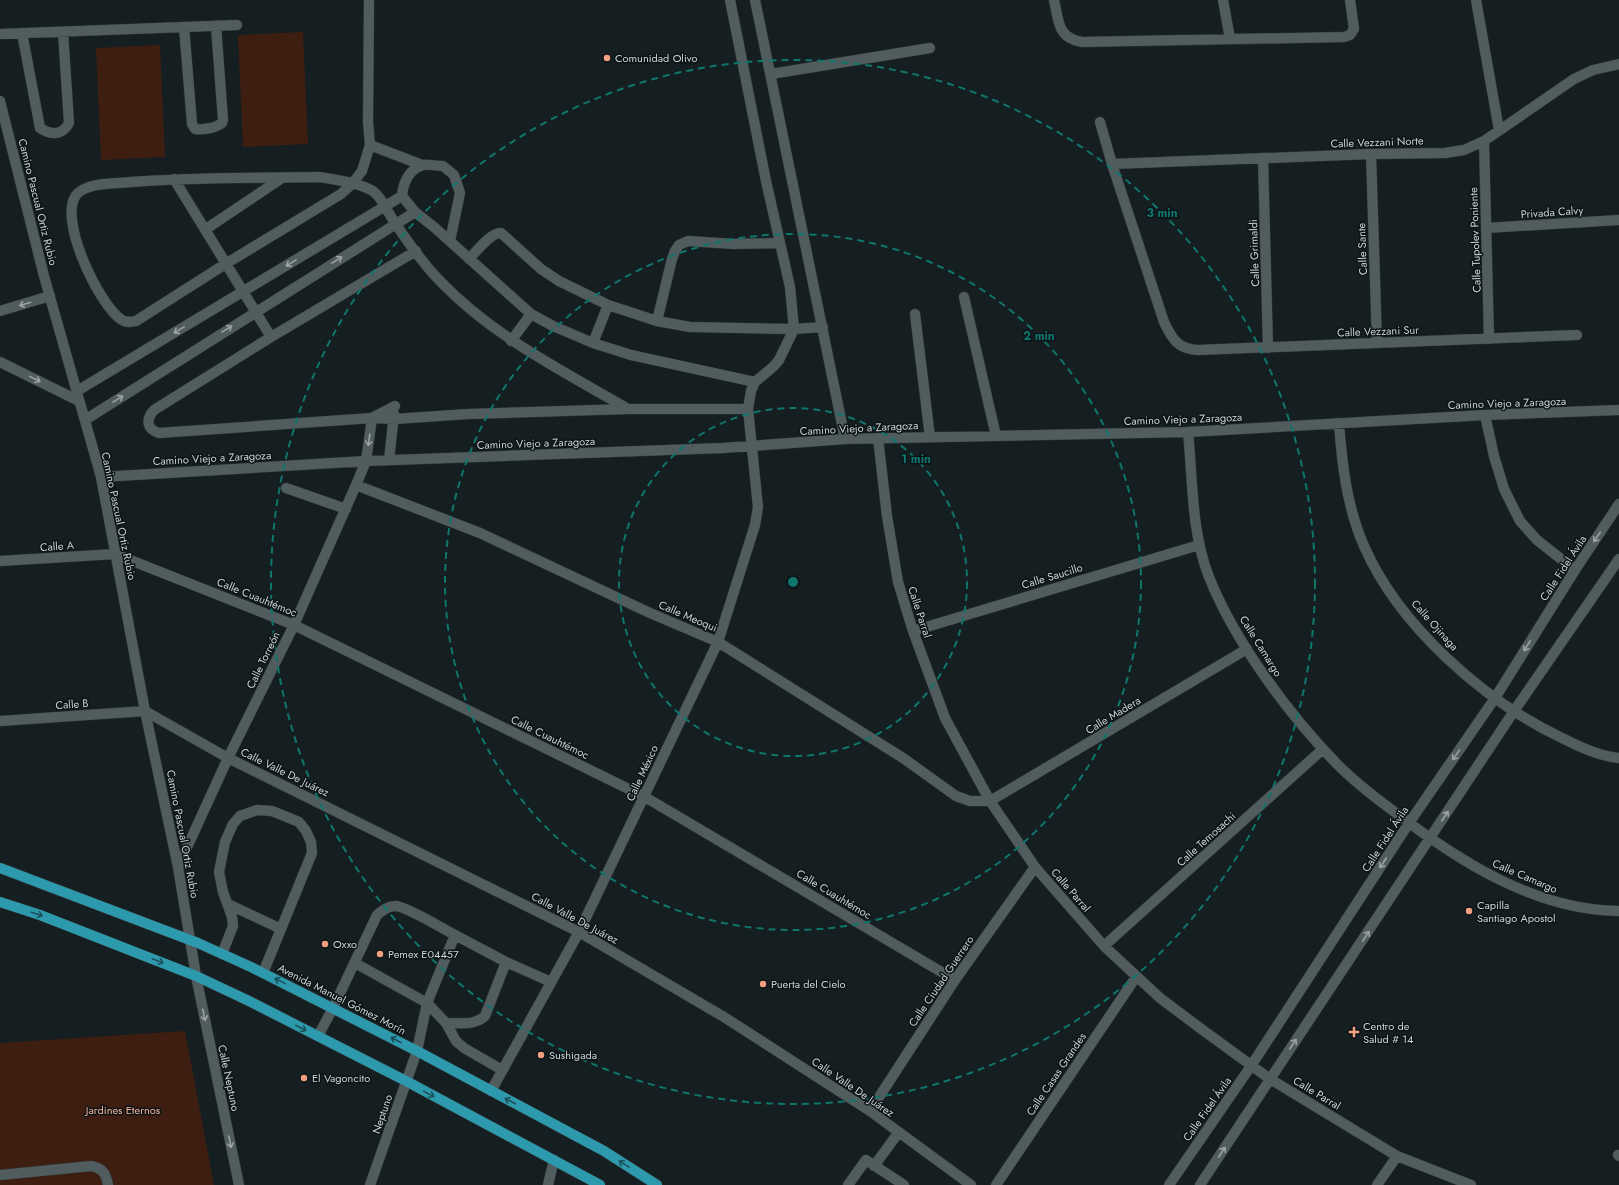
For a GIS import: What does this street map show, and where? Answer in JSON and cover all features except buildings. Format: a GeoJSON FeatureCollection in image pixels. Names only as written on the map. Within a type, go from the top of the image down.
{"type":"FeatureCollection","features":[{"type":"Feature","properties":{"kind":"main road","name":"Avenida Manuel Gómez Morín"},"geometry":{"type":"LineString","coordinates":[[0,868],[191,941],[264,973],[417,1051],[604,1151],[657,1185]]}},
{"type":"Feature","properties":{"kind":"main road"},"geometry":{"type":"LineString","coordinates":[[0,902],[40,914],[196,976],[249,1001],[406,1081],[600,1185]]}},
{"type":"Feature","properties":{"kind":"street"},"geometry":{"type":"LineString","coordinates":[[369,0],[368,122],[370,144],[362,171],[352,184],[341,194],[227,263],[136,321],[129,323],[122,320],[101,297],[73,233],[72,210],[74,200],[77,194],[88,188],[97,185],[174,179],[282,177],[319,177],[352,184],[363,186],[375,193],[395,223],[440,281],[472,312],[512,341],[628,409]]}},
{"type":"Feature","properties":{"kind":"street"},"geometry":{"type":"LineString","coordinates":[[422,166],[408,175],[402,188],[402,196],[415,212],[450,241],[531,314],[592,343],[631,355],[755,382],[774,366],[794,329],[790,287],[730,0]]}},
{"type":"Feature","properties":{"kind":"street"},"geometry":{"type":"LineString","coordinates":[[755,0],[845,439]]}},
{"type":"Feature","properties":{"kind":"street"},"geometry":{"type":"LineString","coordinates":[[1054,0],[1060,28],[1065,36],[1071,40],[1082,42],[1344,37],[1350,35],[1354,29],[1350,0]]}},
{"type":"Feature","properties":{"kind":"street"},"geometry":{"type":"LineString","coordinates":[[1223,0],[1230,39]]}},
{"type":"Feature","properties":{"kind":"street"},"geometry":{"type":"LineString","coordinates":[[1476,0],[1499,130]]}},
{"type":"Feature","properties":{"kind":"street"},"geometry":{"type":"LineString","coordinates":[[0,34],[237,25]]}},
{"type":"Feature","properties":{"kind":"street"},"geometry":{"type":"LineString","coordinates":[[184,27],[192,124],[198,129],[215,127],[222,123],[223,120],[216,26]]}},
{"type":"Feature","properties":{"kind":"street"},"geometry":{"type":"LineString","coordinates":[[22,33],[40,128],[48,133],[60,132],[66,129],[69,123],[63,32]]}},
{"type":"Feature","properties":{"kind":"street"},"geometry":{"type":"LineString","coordinates":[[771,74],[930,48]]}},
{"type":"Feature","properties":{"kind":"street","name":"Calle Vezzani Norte"},"geometry":{"type":"LineString","coordinates":[[1112,164],[1371,154],[1445,153],[1464,150],[1484,141],[1574,79],[1593,70],[1619,64]]}},
{"type":"Feature","properties":{"kind":"street","name":"Camino Pascual Ortiz Rubio"},"geometry":{"type":"LineString","coordinates":[[0,101],[50,296],[101,477],[145,711],[178,867],[196,976]]}},
{"type":"Feature","properties":{"kind":"street"},"geometry":{"type":"LineString","coordinates":[[1100,122],[1112,164]]}},
{"type":"Feature","properties":{"kind":"street","name":"Calle Tupolev Poniente"},"geometry":{"type":"LineString","coordinates":[[1484,141],[1489,339]]}},
{"type":"Feature","properties":{"kind":"street"},"geometry":{"type":"LineString","coordinates":[[370,144],[422,166],[443,166],[454,175],[460,193],[450,241]]}},
{"type":"Feature","properties":{"kind":"street","name":"Calle Sante"},"geometry":{"type":"LineString","coordinates":[[1371,154],[1377,343]]}},
{"type":"Feature","properties":{"kind":"street","name":"Calle Grimaldi"},"geometry":{"type":"LineString","coordinates":[[1263,158],[1268,348]]}},
{"type":"Feature","properties":{"kind":"street","name":"Calle Vezzani Sur"},"geometry":{"type":"LineString","coordinates":[[1112,164],[1164,322],[1169,332],[1181,347],[1198,350],[1577,336]]}},
{"type":"Feature","properties":{"kind":"street"},"geometry":{"type":"LineString","coordinates":[[206,229],[282,177]]}},
{"type":"Feature","properties":{"kind":"street"},"geometry":{"type":"LineString","coordinates":[[174,179],[227,263],[271,337]]}},
{"type":"Feature","properties":{"kind":"street"},"geometry":{"type":"LineString","coordinates":[[0,362],[78,396],[244,291],[402,196]]}},
{"type":"Feature","properties":{"kind":"street"},"geometry":{"type":"LineString","coordinates":[[85,420],[395,223],[415,212]]}},
{"type":"Feature","properties":{"kind":"street","name":"Privada Calvy"},"geometry":{"type":"LineString","coordinates":[[1486,228],[1619,220]]}},
{"type":"Feature","properties":{"kind":"street"},"geometry":{"type":"LineString","coordinates":[[469,259],[490,238],[495,234],[501,233],[540,269],[559,281],[608,305],[657,321],[690,327],[794,329],[823,327]]}},
{"type":"Feature","properties":{"kind":"street"},"geometry":{"type":"LineString","coordinates":[[657,321],[672,259],[675,251],[683,242],[693,240],[734,244],[780,243]]}},
{"type":"Feature","properties":{"kind":"street"},"geometry":{"type":"LineString","coordinates":[[416,251],[271,337],[154,410],[148,416],[148,422],[153,432],[159,433],[372,418],[394,419],[468,414],[628,409],[748,409]]}},
{"type":"Feature","properties":{"kind":"street"},"geometry":{"type":"LineString","coordinates":[[0,311],[50,296]]}},
{"type":"Feature","properties":{"kind":"street"},"geometry":{"type":"LineString","coordinates":[[964,297],[996,436]]}},
{"type":"Feature","properties":{"kind":"street"},"geometry":{"type":"LineString","coordinates":[[592,343],[608,305]]}},
{"type":"Feature","properties":{"kind":"street"},"geometry":{"type":"LineString","coordinates":[[512,341],[531,314]]}},
{"type":"Feature","properties":{"kind":"street"},"geometry":{"type":"LineString","coordinates":[[916,314],[930,437]]}},
{"type":"Feature","properties":{"kind":"street","name":"Calle México"},"geometry":{"type":"LineString","coordinates":[[491,1091],[579,932],[718,642],[755,525],[758,507],[748,409],[751,391],[755,382]]}},
{"type":"Feature","properties":{"kind":"street","name":"Camino Viejo a Zaragoza"},"geometry":{"type":"LineString","coordinates":[[101,477],[366,461],[753,447],[845,439],[1188,432],[1485,415],[1619,410]]}},
{"type":"Feature","properties":{"kind":"street"},"geometry":{"type":"LineString","coordinates":[[1485,415],[1494,456],[1504,489],[1520,521],[1537,540],[1576,570]]}},
{"type":"Feature","properties":{"kind":"street","name":"Calle Torreón"},"geometry":{"type":"LineString","coordinates":[[178,867],[228,758],[294,625],[356,486],[366,461],[372,418]]}},
{"type":"Feature","properties":{"kind":"street"},"geometry":{"type":"LineString","coordinates":[[389,460],[394,419]]}},
{"type":"Feature","properties":{"kind":"street","name":"Calle Ojinaga"},"geometry":{"type":"LineString","coordinates":[[1339,423],[1345,478],[1352,515],[1364,547],[1383,582],[1410,618],[1440,652],[1495,698],[1514,711],[1544,730],[1576,745],[1608,757],[1619,758]]}},
{"type":"Feature","properties":{"kind":"street","name":"Calle Camargo"},"geometry":{"type":"LineString","coordinates":[[1188,432],[1194,511],[1199,545],[1210,577],[1226,612],[1247,649],[1286,706],[1323,749],[1339,766],[1366,790],[1409,823],[1430,839],[1483,871],[1528,892],[1566,905],[1607,911],[1619,911]]}},
{"type":"Feature","properties":{"kind":"street","name":"Calle Parral"},"geometry":{"type":"LineString","coordinates":[[878,438],[887,516],[898,582],[913,631],[945,718],[990,801],[1035,867],[1104,946],[1136,977],[1160,998],[1251,1066],[1397,1156],[1471,1185]]}},
{"type":"Feature","properties":{"kind":"street","name":"Calle Meoqui"},"geometry":{"type":"LineString","coordinates":[[356,486],[480,533],[650,613],[718,642],[903,758],[956,796],[970,801],[990,801]]}},
{"type":"Feature","properties":{"kind":"street"},"geometry":{"type":"LineString","coordinates":[[286,488],[346,509]]}},
{"type":"Feature","properties":{"kind":"street","name":"Calle Fidel Ávila"},"geometry":{"type":"LineString","coordinates":[[1168,1185],[1251,1066],[1409,823],[1495,698],[1619,504]]}},
{"type":"Feature","properties":{"kind":"street","name":"Calle Saucillo"},"geometry":{"type":"LineString","coordinates":[[913,631],[1199,545]]}},
{"type":"Feature","properties":{"kind":"street","name":"Calle A"},"geometry":{"type":"LineString","coordinates":[[0,561],[115,554]]}},
{"type":"Feature","properties":{"kind":"street","name":"Calle Cuauhtémoc"},"geometry":{"type":"LineString","coordinates":[[115,554],[294,625],[645,797],[955,980]]}},
{"type":"Feature","properties":{"kind":"street"},"geometry":{"type":"LineString","coordinates":[[1200,1185],[1514,711],[1619,559]]}},
{"type":"Feature","properties":{"kind":"street","name":"Calle Madera"},"geometry":{"type":"LineString","coordinates":[[990,801],[1247,649]]}},
{"type":"Feature","properties":{"kind":"street","name":"Calle B"},"geometry":{"type":"LineString","coordinates":[[0,721],[145,711]]}},
{"type":"Feature","properties":{"kind":"street","name":"Calle Valle De Juárez"},"geometry":{"type":"LineString","coordinates":[[145,711],[228,758],[579,932],[724,1017],[870,1111],[971,1185]]}},
{"type":"Feature","properties":{"kind":"street","name":"Calle Temosachi"},"geometry":{"type":"LineString","coordinates":[[1104,946],[1323,749]]}},
{"type":"Feature","properties":{"kind":"street"},"geometry":{"type":"LineString","coordinates":[[222,954],[233,926],[232,917],[223,892],[219,872],[225,842],[233,824],[240,816],[257,810],[272,810],[299,822],[311,842],[312,853],[264,973]]}},
{"type":"Feature","properties":{"kind":"street","name":"Calle Ciudad Guerrero"},"geometry":{"type":"LineString","coordinates":[[870,1111],[955,980],[1035,867]]}},
{"type":"Feature","properties":{"kind":"street"},"geometry":{"type":"LineString","coordinates":[[228,904],[281,929]]}},
{"type":"Feature","properties":{"kind":"street"},"geometry":{"type":"LineString","coordinates":[[318,1036],[355,963],[377,915],[390,907],[398,906],[430,921],[455,936],[506,962],[551,982]]}},
{"type":"Feature","properties":{"kind":"street","name":"Neptuno"},"geometry":{"type":"LineString","coordinates":[[370,1185],[417,1051],[427,1003],[455,936]]}},
{"type":"Feature","properties":{"kind":"street"},"geometry":{"type":"LineString","coordinates":[[446,1023],[474,1023],[480,1021],[484,1016],[506,962]]}},
{"type":"Feature","properties":{"kind":"street"},"geometry":{"type":"LineString","coordinates":[[355,963],[427,1003],[446,1023],[456,1041],[464,1048],[502,1070]]}},
{"type":"Feature","properties":{"kind":"street","name":"Calle Neptuno"},"geometry":{"type":"LineString","coordinates":[[196,976],[239,1185]]}},
{"type":"Feature","properties":{"kind":"street","name":"Calle Casas Grandes"},"geometry":{"type":"LineString","coordinates":[[996,1185],[1136,977]]}},
{"type":"Feature","properties":{"kind":"street"},"geometry":{"type":"LineString","coordinates":[[874,1166],[899,1132]]}},
{"type":"Feature","properties":{"kind":"street"},"geometry":{"type":"LineString","coordinates":[[1377,1185],[1397,1156]]}},
{"type":"Feature","properties":{"kind":"street"},"geometry":{"type":"LineString","coordinates":[[548,1185],[554,1160]]}},
{"type":"Feature","properties":{"kind":"street"},"geometry":{"type":"LineString","coordinates":[[848,1185],[866,1160],[904,1185]]}},
{"type":"Feature","properties":{"kind":"street"},"geometry":{"type":"LineString","coordinates":[[0,1175],[91,1166],[99,1167],[105,1173],[108,1185]]}},
{"type":"Feature","properties":{"kind":"green space"},"geometry":{"type":"Polygon","coordinates":[[[303,32],[308,144],[243,147],[238,35],[303,32]]]}},
{"type":"Feature","properties":{"kind":"green space"},"geometry":{"type":"Polygon","coordinates":[[[160,45],[165,157],[101,160],[96,48],[160,45]]]}},
{"type":"Feature","properties":{"kind":"green space","name":"Jardines Eternos"},"geometry":{"type":"Polygon","coordinates":[[[185,1031],[214,1185],[0,1185],[0,1043],[185,1031]]]}},
{"type":"Feature","properties":{"kind":"place","name":"Comunidad Olivo"},"geometry":{"type":"Point","coordinates":[607,58]}},
{"type":"Feature","properties":{"kind":"place","name":"Capilla Santiago Apostol"},"geometry":{"type":"Point","coordinates":[1469,911]}},
{"type":"Feature","properties":{"kind":"place","name":"Oxxo"},"geometry":{"type":"Point","coordinates":[325,944]}},
{"type":"Feature","properties":{"kind":"place","name":"Pemex E04457"},"geometry":{"type":"Point","coordinates":[380,954]}},
{"type":"Feature","properties":{"kind":"place","name":"Puerta del Cielo"},"geometry":{"type":"Point","coordinates":[763,984]}},
{"type":"Feature","properties":{"kind":"place","name":"Centro de Salud # 14"},"geometry":{"type":"Point","coordinates":[1354,1032]}},
{"type":"Feature","properties":{"kind":"place","name":"Sushigada"},"geometry":{"type":"Point","coordinates":[541,1055]}},
{"type":"Feature","properties":{"kind":"place","name":"El Vagoncito"},"geometry":{"type":"Point","coordinates":[304,1078]}}]}
